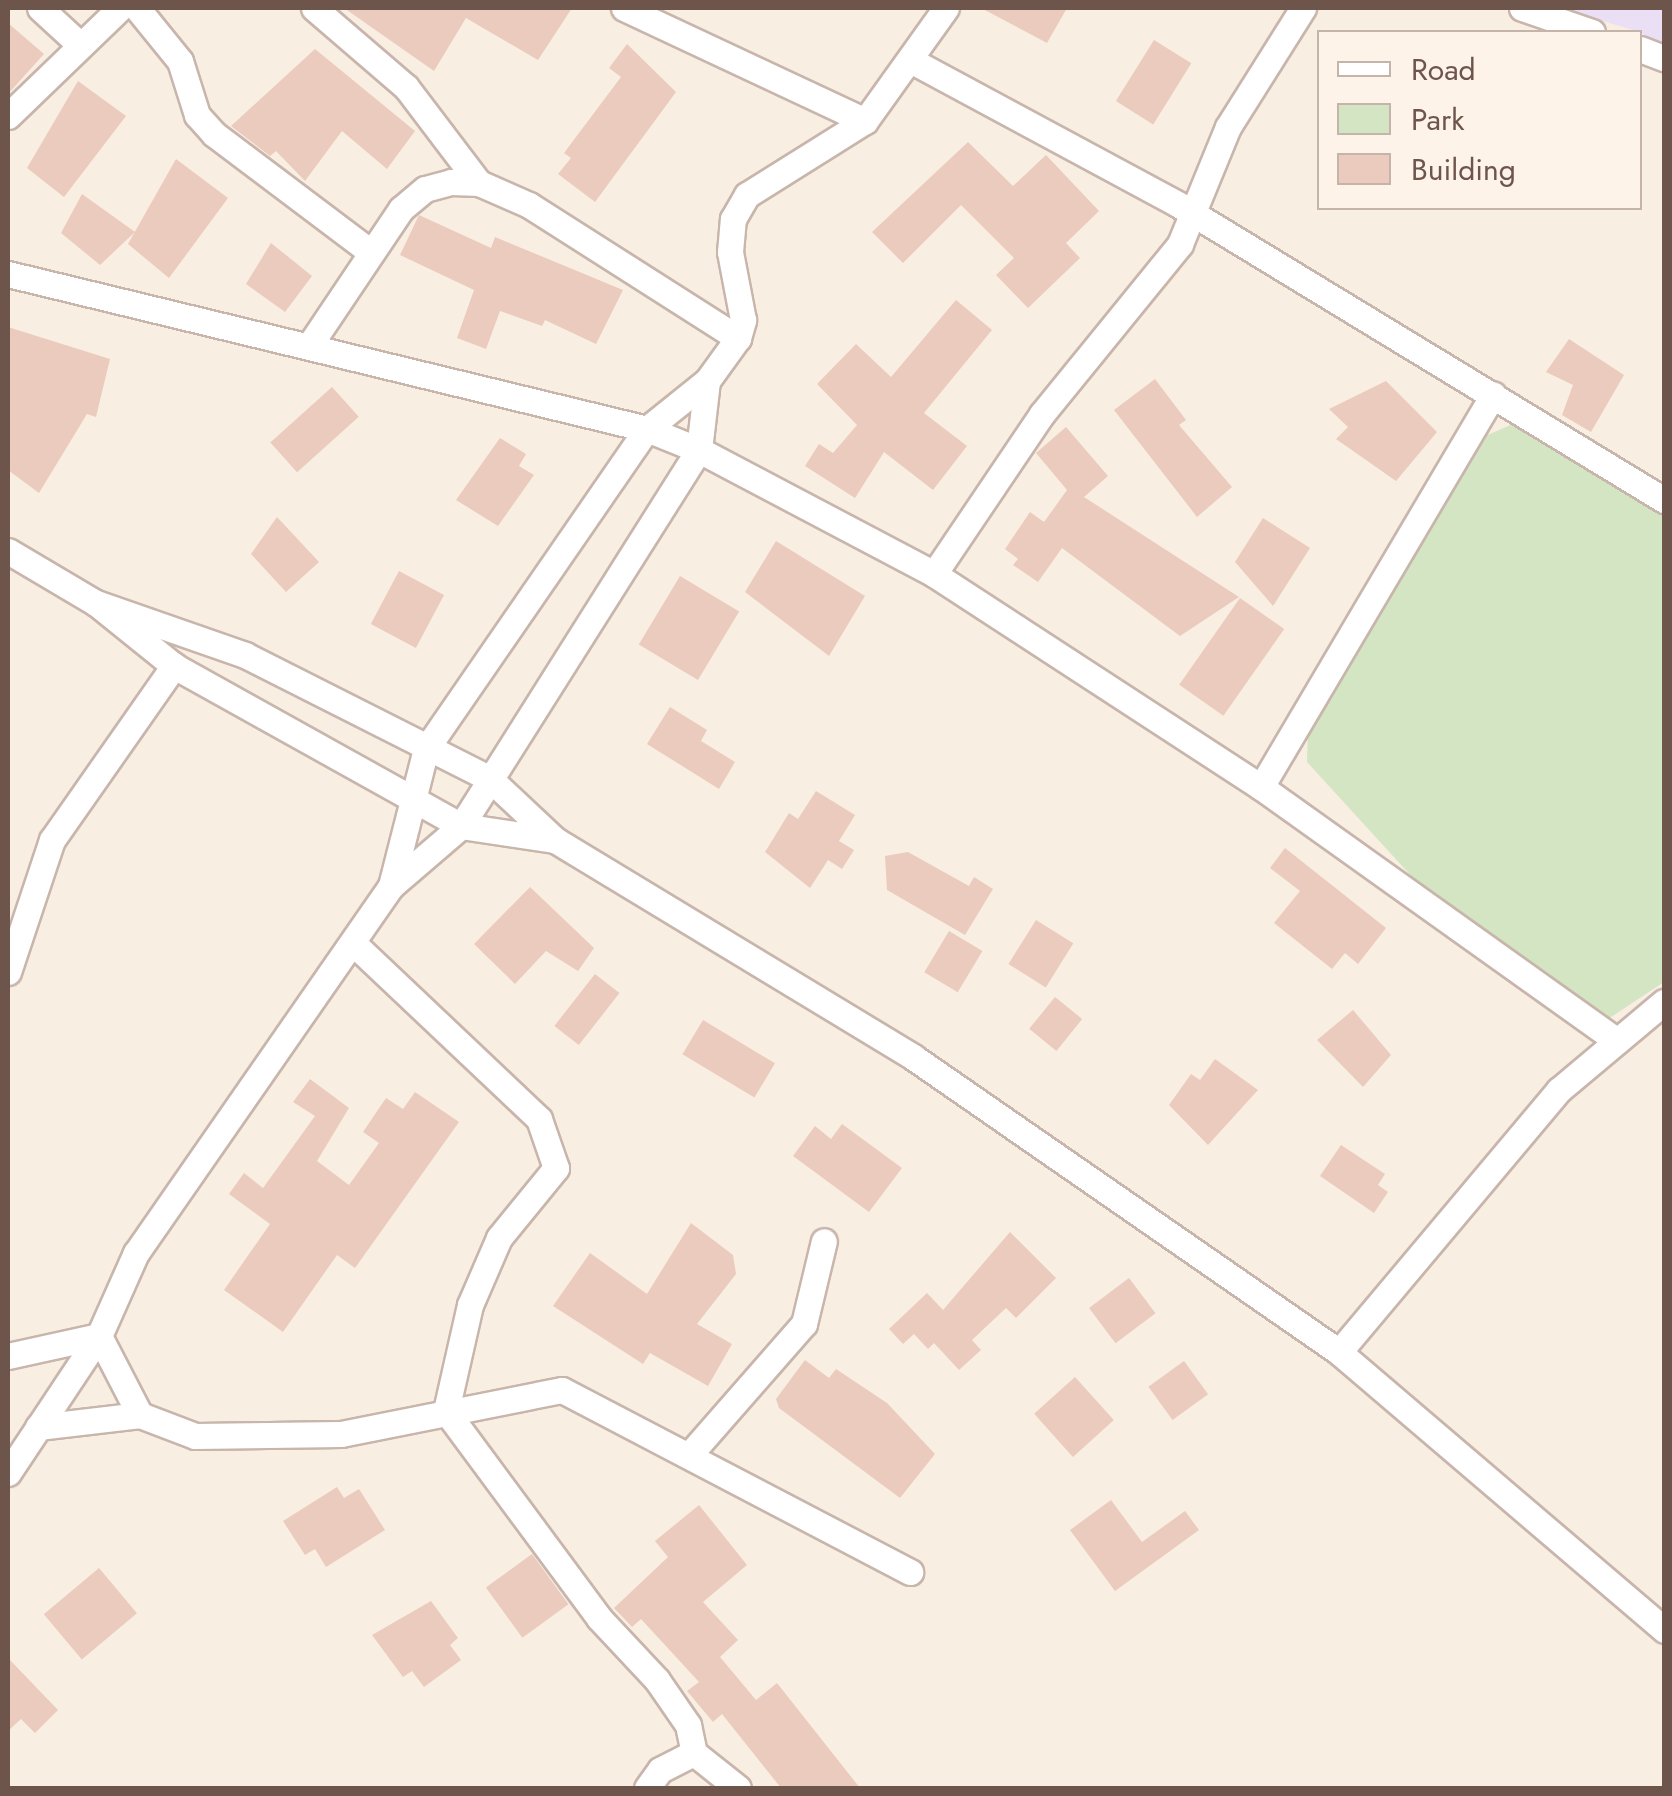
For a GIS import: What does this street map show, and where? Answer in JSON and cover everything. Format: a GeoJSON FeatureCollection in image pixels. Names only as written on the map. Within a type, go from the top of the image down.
{"type":"FeatureCollection","features":[{"type":"Feature","properties":{"kind":"street"},"geometry":{"type":"LineString","coordinates":[[40,8],[78,42]]}},
{"type":"Feature","properties":{"kind":"street"},"geometry":{"type":"LineString","coordinates":[[8,116],[78,42],[120,8]]}},
{"type":"Feature","properties":{"kind":"street"},"geometry":{"type":"LineString","coordinates":[[138,8],[180,61],[197,115],[214,134],[369,251]]}},
{"type":"Feature","properties":{"kind":"street"},"geometry":{"type":"LineString","coordinates":[[314,8],[406,87],[478,183]]}},
{"type":"Feature","properties":{"kind":"street"},"geometry":{"type":"LineString","coordinates":[[624,8],[864,121]]}},
{"type":"Feature","properties":{"kind":"street"},"geometry":{"type":"LineString","coordinates":[[391,886],[409,799],[426,749],[647,429],[706,382],[738,338],[742,308],[730,252],[733,219],[747,195],[864,121],[912,61],[946,8]]}},
{"type":"Feature","properties":{"kind":"street"},"geometry":{"type":"LineString","coordinates":[[934,574],[1042,414],[1196,217],[1228,127],[1303,8]]}},
{"type":"Feature","properties":{"kind":"street"},"geometry":{"type":"LineString","coordinates":[[1522,8],[1586,30]]}},
{"type":"Feature","properties":{"kind":"street"},"geometry":{"type":"LineString","coordinates":[[912,61],[1196,217],[1664,500]]}},
{"type":"Feature","properties":{"kind":"street"},"geometry":{"type":"LineString","coordinates":[[309,346],[369,251],[425,188],[478,183],[528,205],[738,338]]}},
{"type":"Feature","properties":{"kind":"street"},"geometry":{"type":"LineString","coordinates":[[8,274],[647,429],[699,450],[934,574],[1260,787],[1617,1041]]}},
{"type":"Feature","properties":{"kind":"street"},"geometry":{"type":"LineString","coordinates":[[8,1473],[99,1336],[136,1253],[391,886],[461,826],[699,450],[706,382]]}},
{"type":"Feature","properties":{"kind":"street"},"geometry":{"type":"LineString","coordinates":[[1260,787],[1493,394]]}},
{"type":"Feature","properties":{"kind":"street"},"geometry":{"type":"LineString","coordinates":[[8,551],[96,603],[174,666],[409,799],[461,826],[555,840]]}},
{"type":"Feature","properties":{"kind":"street"},"geometry":{"type":"LineString","coordinates":[[96,603],[245,655],[490,778],[555,840],[913,1057],[1339,1352],[1664,1630]]}},
{"type":"Feature","properties":{"kind":"street"},"geometry":{"type":"LineString","coordinates":[[8,972],[32,917],[52,840],[174,666]]}},
{"type":"Feature","properties":{"kind":"street"},"geometry":{"type":"LineString","coordinates":[[353,943],[539,1120],[556,1168],[498,1238],[470,1305],[446,1411],[599,1618],[657,1680],[688,1725],[694,1754],[738,1788]]}},
{"type":"Feature","properties":{"kind":"street"},"geometry":{"type":"LineString","coordinates":[[1339,1352],[1559,1090],[1664,1002]]}},
{"type":"Feature","properties":{"kind":"street"},"geometry":{"type":"LineString","coordinates":[[690,1454],[746,1400],[804,1324],[824,1241]]}},
{"type":"Feature","properties":{"kind":"street"},"geometry":{"type":"LineString","coordinates":[[8,1356],[99,1336]]}},
{"type":"Feature","properties":{"kind":"street"},"geometry":{"type":"LineString","coordinates":[[99,1336],[140,1415]]}},
{"type":"Feature","properties":{"kind":"street"},"geometry":{"type":"LineString","coordinates":[[38,1427],[140,1415],[195,1436],[340,1434],[562,1390],[910,1572]]}},
{"type":"Feature","properties":{"kind":"street"},"geometry":{"type":"LineString","coordinates":[[648,1788],[660,1770],[694,1754]]}},
{"type":"Feature","properties":{"kind":"shaded area"},"geometry":{"type":"Polygon","coordinates":[[[1558,8],[1664,8],[1664,48],[1642,30],[1558,8]]]}},
{"type":"Feature","properties":{"kind":"green space"},"geometry":{"type":"Polygon","coordinates":[[[1513,424],[1664,516],[1664,982],[1605,1021],[1414,879],[1307,762],[1308,727],[1476,440],[1513,424]]]}},
{"type":"Feature","properties":{"kind":"building"},"geometry":{"type":"Polygon","coordinates":[[[344,8],[572,8],[538,60],[466,18],[434,71],[344,8]]]}},
{"type":"Feature","properties":{"kind":"building"},"geometry":{"type":"Polygon","coordinates":[[[981,8],[1067,8],[1047,43],[981,8]]]}},
{"type":"Feature","properties":{"kind":"building"},"geometry":{"type":"Polygon","coordinates":[[[8,23],[44,54],[8,94],[8,23]]]}},
{"type":"Feature","properties":{"kind":"building"},"geometry":{"type":"Polygon","coordinates":[[[1154,40],[1191,63],[1153,124],[1116,101],[1154,40]]]}},
{"type":"Feature","properties":{"kind":"building"},"geometry":{"type":"Polygon","coordinates":[[[627,44],[676,92],[595,202],[558,174],[571,158],[564,153],[621,77],[609,68],[627,44]]]}},
{"type":"Feature","properties":{"kind":"building"},"geometry":{"type":"Polygon","coordinates":[[[315,49],[415,131],[387,169],[342,131],[305,181],[276,151],[270,156],[231,126],[315,49]]]}},
{"type":"Feature","properties":{"kind":"building"},"geometry":{"type":"Polygon","coordinates":[[[78,81],[126,116],[64,197],[27,168],[78,81]]]}},
{"type":"Feature","properties":{"kind":"building"},"geometry":{"type":"Polygon","coordinates":[[[968,142],[1013,186],[1046,155],[1099,211],[1066,243],[1080,258],[1028,308],[996,275],[1014,258],[961,205],[903,263],[872,232],[968,142]]]}},
{"type":"Feature","properties":{"kind":"building"},"geometry":{"type":"Polygon","coordinates":[[[176,159],[228,198],[169,278],[128,244],[176,159]]]}},
{"type":"Feature","properties":{"kind":"building"},"geometry":{"type":"Polygon","coordinates":[[[82,194],[135,232],[100,265],[61,233],[82,194]]]}},
{"type":"Feature","properties":{"kind":"building"},"geometry":{"type":"Polygon","coordinates":[[[419,215],[491,248],[495,237],[623,290],[596,344],[545,320],[542,326],[500,311],[486,349],[457,338],[474,290],[400,255],[419,215]]]}},
{"type":"Feature","properties":{"kind":"building"},"geometry":{"type":"Polygon","coordinates":[[[271,243],[312,276],[285,312],[246,284],[271,243]]]}},
{"type":"Feature","properties":{"kind":"building"},"geometry":{"type":"Polygon","coordinates":[[[956,300],[992,330],[924,413],[967,446],[933,490],[884,452],[855,498],[805,466],[819,444],[833,453],[857,425],[817,384],[856,344],[891,377],[956,300]]]}},
{"type":"Feature","properties":{"kind":"building"},"geometry":{"type":"Polygon","coordinates":[[[8,327],[110,359],[96,417],[87,414],[39,493],[8,470],[8,327]]]}},
{"type":"Feature","properties":{"kind":"building"},"geometry":{"type":"Polygon","coordinates":[[[1569,339],[1624,375],[1591,432],[1562,415],[1573,385],[1546,372],[1569,339]]]}},
{"type":"Feature","properties":{"kind":"building"},"geometry":{"type":"Polygon","coordinates":[[[1155,379],[1186,420],[1179,425],[1232,487],[1197,517],[1114,410],[1155,379]]]}},
{"type":"Feature","properties":{"kind":"building"},"geometry":{"type":"Polygon","coordinates":[[[1386,381],[1437,432],[1396,481],[1336,439],[1348,427],[1329,409],[1386,381]]]}},
{"type":"Feature","properties":{"kind":"building"},"geometry":{"type":"Polygon","coordinates":[[[332,387],[359,417],[297,472],[270,443],[332,387]]]}},
{"type":"Feature","properties":{"kind":"building"},"geometry":{"type":"Polygon","coordinates":[[[1066,427],[1108,476],[1084,497],[1239,597],[1180,636],[1062,548],[1038,582],[1013,565],[1018,559],[1005,549],[1030,512],[1044,522],[1067,490],[1036,453],[1066,427]]]}},
{"type":"Feature","properties":{"kind":"building"},"geometry":{"type":"Polygon","coordinates":[[[500,438],[526,454],[519,466],[534,475],[498,526],[456,500],[500,438]]]}},
{"type":"Feature","properties":{"kind":"building"},"geometry":{"type":"Polygon","coordinates":[[[277,517],[319,562],[286,592],[251,554],[277,517]]]}},
{"type":"Feature","properties":{"kind":"building"},"geometry":{"type":"Polygon","coordinates":[[[1263,518],[1310,548],[1273,606],[1235,562],[1263,518]]]}},
{"type":"Feature","properties":{"kind":"building"},"geometry":{"type":"Polygon","coordinates":[[[776,541],[865,596],[829,656],[745,592],[776,541]]]}},
{"type":"Feature","properties":{"kind":"building"},"geometry":{"type":"Polygon","coordinates":[[[399,571],[444,595],[416,648],[371,624],[399,571]]]}},
{"type":"Feature","properties":{"kind":"building"},"geometry":{"type":"Polygon","coordinates":[[[680,576],[739,612],[698,680],[639,645],[680,576]]]}},
{"type":"Feature","properties":{"kind":"building"},"geometry":{"type":"Polygon","coordinates":[[[1240,598],[1284,629],[1223,716],[1179,685],[1240,598]]]}},
{"type":"Feature","properties":{"kind":"building"},"geometry":{"type":"Polygon","coordinates":[[[670,707],[707,730],[701,741],[735,762],[719,789],[647,744],[670,707]]]}},
{"type":"Feature","properties":{"kind":"building"},"geometry":{"type":"Polygon","coordinates":[[[816,791],[855,815],[839,841],[854,850],[842,869],[828,860],[810,888],[765,852],[789,813],[798,819],[816,791]]]}},
{"type":"Feature","properties":{"kind":"building"},"geometry":{"type":"Polygon","coordinates":[[[1285,848],[1386,928],[1358,964],[1345,953],[1332,969],[1274,923],[1300,891],[1270,868],[1285,848]]]}},
{"type":"Feature","properties":{"kind":"building"},"geometry":{"type":"Polygon","coordinates":[[[908,852],[969,886],[974,877],[993,889],[965,935],[887,890],[885,856],[908,852]]]}},
{"type":"Feature","properties":{"kind":"building"},"geometry":{"type":"Polygon","coordinates":[[[530,887],[594,948],[578,971],[546,951],[515,984],[474,944],[530,887]]]}},
{"type":"Feature","properties":{"kind":"building"},"geometry":{"type":"Polygon","coordinates":[[[1036,920],[1073,943],[1046,987],[1008,964],[1036,920]]]}},
{"type":"Feature","properties":{"kind":"building"},"geometry":{"type":"Polygon","coordinates":[[[949,931],[982,951],[958,992],[924,972],[949,931]]]}},
{"type":"Feature","properties":{"kind":"building"},"geometry":{"type":"Polygon","coordinates":[[[595,974],[619,993],[579,1045],[554,1026],[595,974]]]}},
{"type":"Feature","properties":{"kind":"building"},"geometry":{"type":"Polygon","coordinates":[[[1055,997],[1082,1019],[1056,1051],[1029,1029],[1055,997]]]}},
{"type":"Feature","properties":{"kind":"building"},"geometry":{"type":"Polygon","coordinates":[[[1353,1010],[1391,1055],[1363,1087],[1317,1040],[1353,1010]]]}},
{"type":"Feature","properties":{"kind":"building"},"geometry":{"type":"Polygon","coordinates":[[[703,1020],[775,1063],[754,1098],[682,1054],[703,1020]]]}},
{"type":"Feature","properties":{"kind":"building"},"geometry":{"type":"Polygon","coordinates":[[[1215,1059],[1258,1090],[1208,1145],[1169,1105],[1191,1074],[1200,1080],[1215,1059]]]}},
{"type":"Feature","properties":{"kind":"building"},"geometry":{"type":"Polygon","coordinates":[[[310,1079],[349,1108],[317,1161],[349,1185],[379,1143],[363,1132],[386,1098],[403,1109],[415,1092],[459,1122],[355,1268],[337,1255],[283,1332],[224,1290],[270,1224],[229,1194],[244,1173],[263,1188],[315,1116],[293,1102],[310,1079]]]}},
{"type":"Feature","properties":{"kind":"building"},"geometry":{"type":"Polygon","coordinates":[[[842,1124],[902,1168],[869,1212],[793,1156],[815,1126],[831,1139],[842,1124]]]}},
{"type":"Feature","properties":{"kind":"building"},"geometry":{"type":"Polygon","coordinates":[[[1341,1145],[1385,1174],[1378,1185],[1388,1192],[1374,1213],[1320,1176],[1341,1145]]]}},
{"type":"Feature","properties":{"kind":"building"},"geometry":{"type":"Polygon","coordinates":[[[691,1223],[733,1255],[736,1274],[697,1324],[732,1344],[708,1386],[650,1353],[643,1364],[553,1306],[590,1253],[647,1294],[691,1223]]]}},
{"type":"Feature","properties":{"kind":"building"},"geometry":{"type":"Polygon","coordinates":[[[1010,1232],[1056,1278],[1016,1318],[1006,1308],[972,1340],[981,1350],[959,1370],[934,1343],[928,1349],[914,1334],[903,1344],[889,1329],[927,1293],[943,1310],[1010,1232]]]}},
{"type":"Feature","properties":{"kind":"building"},"geometry":{"type":"Polygon","coordinates":[[[1129,1278],[1155,1313],[1116,1343],[1089,1308],[1129,1278]]]}},
{"type":"Feature","properties":{"kind":"building"},"geometry":{"type":"Polygon","coordinates":[[[805,1360],[829,1378],[836,1369],[887,1403],[935,1454],[900,1498],[779,1408],[776,1399],[805,1360]]]}},
{"type":"Feature","properties":{"kind":"building"},"geometry":{"type":"Polygon","coordinates":[[[1184,1361],[1208,1394],[1173,1420],[1148,1387],[1184,1361]]]}},
{"type":"Feature","properties":{"kind":"building"},"geometry":{"type":"Polygon","coordinates":[[[1075,1377],[1114,1420],[1073,1457],[1034,1414],[1075,1377]]]}},
{"type":"Feature","properties":{"kind":"building"},"geometry":{"type":"Polygon","coordinates":[[[337,1487],[344,1498],[359,1489],[385,1530],[326,1567],[315,1549],[305,1555],[283,1521],[337,1487]]]}},
{"type":"Feature","properties":{"kind":"building"},"geometry":{"type":"Polygon","coordinates":[[[1111,1500],[1142,1542],[1185,1511],[1199,1530],[1115,1591],[1070,1530],[1111,1500]]]}},
{"type":"Feature","properties":{"kind":"building"},"geometry":{"type":"Polygon","coordinates":[[[699,1505],[747,1565],[703,1602],[738,1640],[720,1657],[756,1700],[777,1683],[860,1788],[781,1788],[722,1714],[713,1722],[687,1691],[699,1682],[641,1619],[632,1627],[614,1608],[668,1557],[655,1541],[699,1505]]]}},
{"type":"Feature","properties":{"kind":"building"},"geometry":{"type":"Polygon","coordinates":[[[532,1554],[568,1604],[522,1638],[486,1588],[532,1554]]]}},
{"type":"Feature","properties":{"kind":"building"},"geometry":{"type":"Polygon","coordinates":[[[99,1568],[137,1613],[82,1659],[44,1614],[99,1568]]]}},
{"type":"Feature","properties":{"kind":"building"},"geometry":{"type":"Polygon","coordinates":[[[431,1601],[458,1638],[450,1645],[461,1660],[424,1687],[412,1671],[403,1677],[372,1635],[431,1601]]]}},
{"type":"Feature","properties":{"kind":"building"},"geometry":{"type":"Polygon","coordinates":[[[8,1658],[58,1710],[35,1733],[21,1719],[8,1731],[8,1658]]]}}]}
